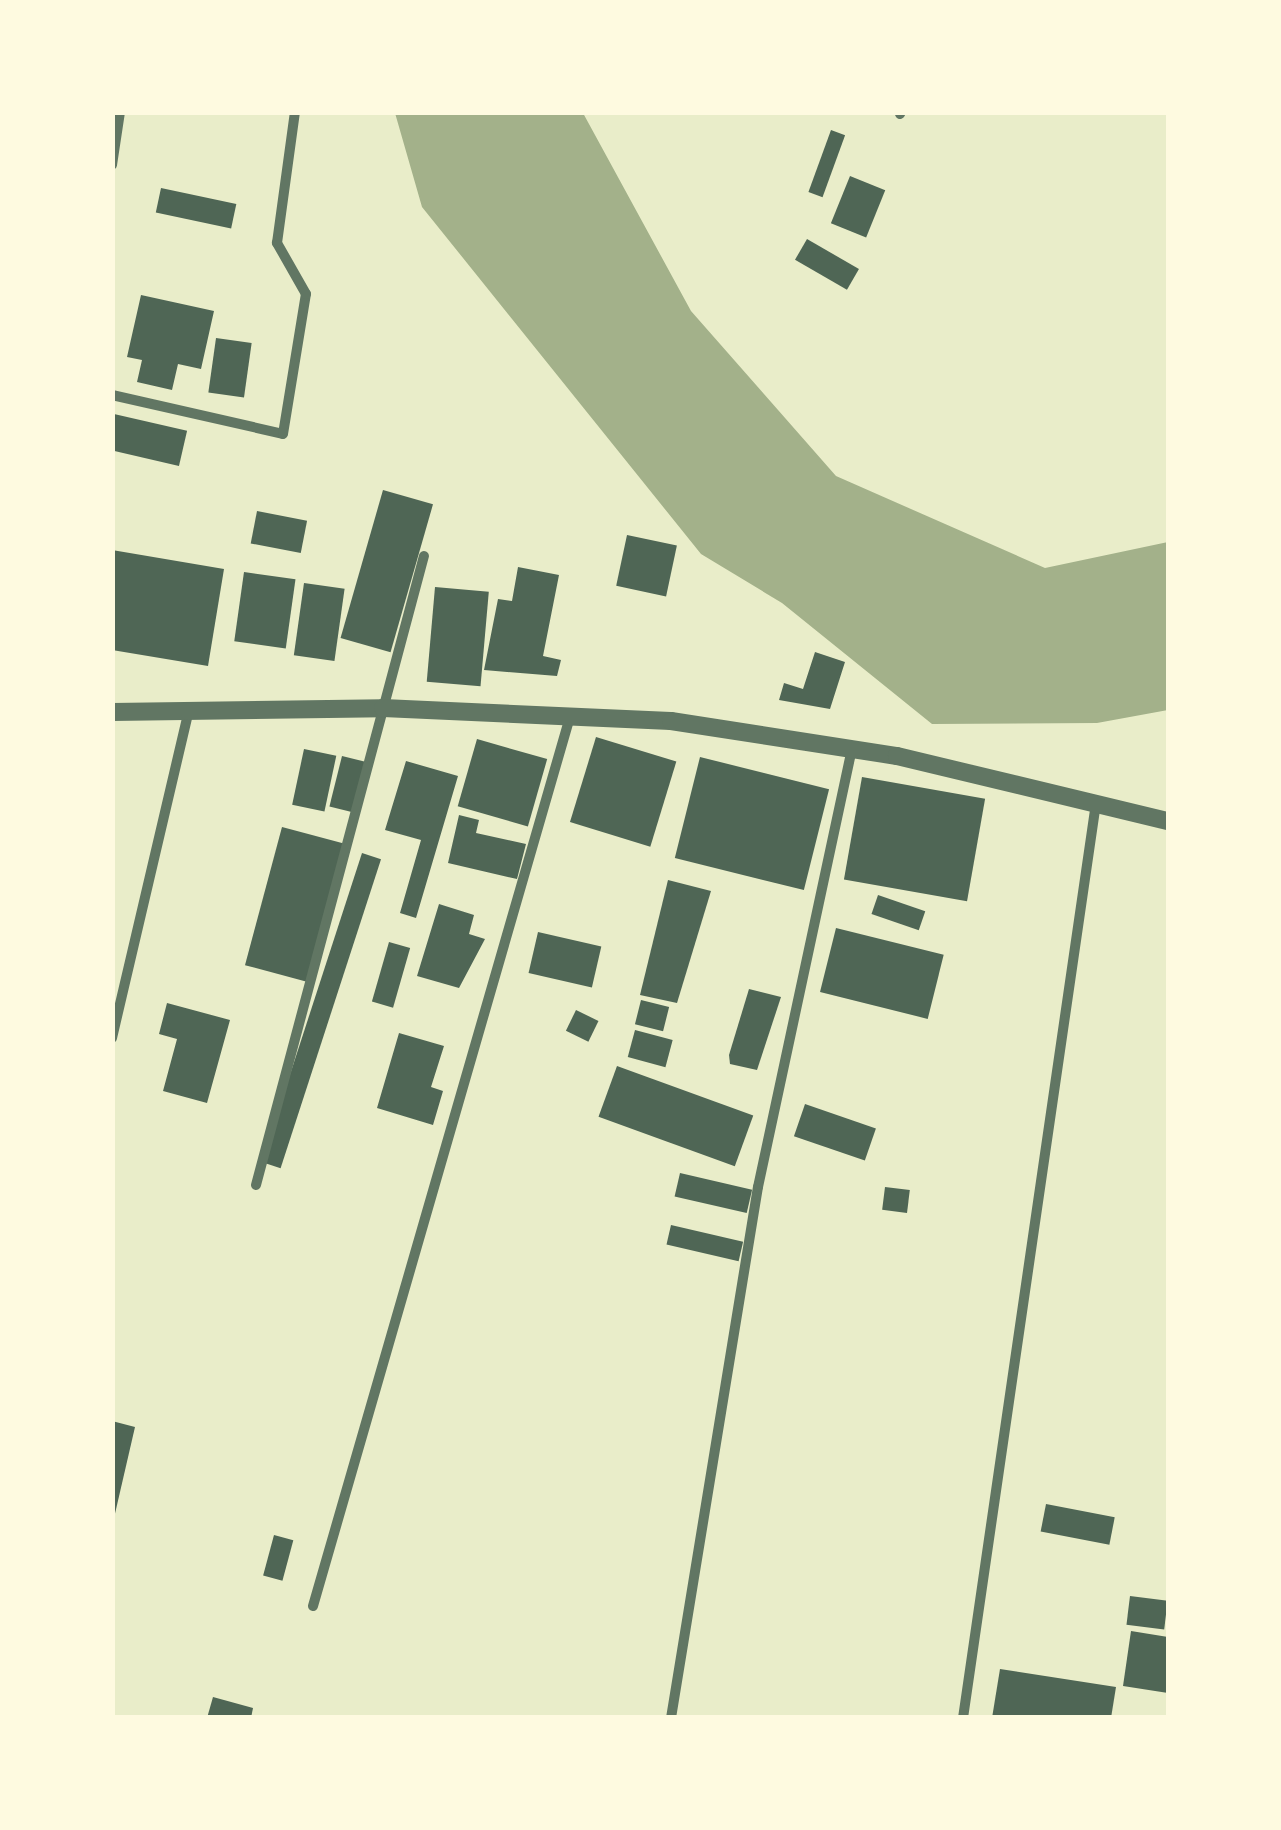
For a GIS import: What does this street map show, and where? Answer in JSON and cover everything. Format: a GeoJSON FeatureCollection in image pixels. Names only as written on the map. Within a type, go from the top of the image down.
{"type":"FeatureCollection","features":[{"type":"Feature","properties":{"kind":"street"},"geometry":{"type":"LineString","coordinates":[[112,164],[120,112]]}},
{"type":"Feature","properties":{"kind":"street"},"geometry":{"type":"LineString","coordinates":[[112,395],[283,434],[306,294],[277,243],[294,112]]}},
{"type":"Feature","properties":{"kind":"street"},"geometry":{"type":"LineString","coordinates":[[256,1185],[424,556]]}},
{"type":"Feature","properties":{"kind":"street"},"geometry":{"type":"LineString","coordinates":[[112,712],[383,708],[570,717],[852,748],[1168,821]]}},
{"type":"Feature","properties":{"kind":"street"},"geometry":{"type":"LineString","coordinates":[[112,1038],[188,713]]}},
{"type":"Feature","properties":{"kind":"street"},"geometry":{"type":"LineString","coordinates":[[314,1606],[570,717]]}},
{"type":"Feature","properties":{"kind":"street"},"geometry":{"type":"LineString","coordinates":[[671,1718],[758,1187],[852,748]]}},
{"type":"Feature","properties":{"kind":"street"},"geometry":{"type":"LineString","coordinates":[[963,1718],[1096,803]]}},
{"type":"Feature","properties":{"kind":"shaded area"},"geometry":{"type":"Polygon","coordinates":[[[395,113],[583,113],[691,311],[836,476],[1045,568],[1168,542],[1168,710],[1097,723],[932,724],[782,603],[701,554],[422,207],[395,113]]]}},
{"type":"Feature","properties":{"kind":"building"},"geometry":{"type":"Polygon","coordinates":[[[831,130],[845,135],[823,197],[808,192],[831,130]]]}},
{"type":"Feature","properties":{"kind":"building"},"geometry":{"type":"Polygon","coordinates":[[[850,176],[885,190],[866,238],[831,223],[850,176]]]}},
{"type":"Feature","properties":{"kind":"building"},"geometry":{"type":"Polygon","coordinates":[[[161,188],[236,204],[231,228],[156,212],[161,188]]]}},
{"type":"Feature","properties":{"kind":"building"},"geometry":{"type":"Polygon","coordinates":[[[807,239],[859,269],[847,290],[795,260],[807,239]]]}},
{"type":"Feature","properties":{"kind":"building"},"geometry":{"type":"Polygon","coordinates":[[[141,295],[214,311],[201,369],[178,364],[172,390],[137,382],[142,360],[127,357],[141,295]]]}},
{"type":"Feature","properties":{"kind":"building"},"geometry":{"type":"Polygon","coordinates":[[[216,338],[252,343],[244,397],[208,392],[216,338]]]}},
{"type":"Feature","properties":{"kind":"building"},"geometry":{"type":"Polygon","coordinates":[[[114,414],[187,431],[179,466],[112,450],[114,414]]]}},
{"type":"Feature","properties":{"kind":"building"},"geometry":{"type":"Polygon","coordinates":[[[383,490],[433,504],[391,652],[341,638],[383,490]]]}},
{"type":"Feature","properties":{"kind":"building"},"geometry":{"type":"Polygon","coordinates":[[[257,511],[307,521],[301,553],[251,543],[257,511]]]}},
{"type":"Feature","properties":{"kind":"building"},"geometry":{"type":"Polygon","coordinates":[[[627,535],[677,546],[666,596],[616,586],[627,535]]]}},
{"type":"Feature","properties":{"kind":"building"},"geometry":{"type":"Polygon","coordinates":[[[112,550],[224,569],[208,666],[112,650],[112,550]]]}},
{"type":"Feature","properties":{"kind":"building"},"geometry":{"type":"Polygon","coordinates":[[[518,567],[559,575],[543,656],[561,660],[557,676],[484,670],[498,599],[512,601],[518,567]]]}},
{"type":"Feature","properties":{"kind":"building"},"geometry":{"type":"Polygon","coordinates":[[[244,572],[295,579],[286,649],[234,641],[244,572]]]}},
{"type":"Feature","properties":{"kind":"building"},"geometry":{"type":"Polygon","coordinates":[[[304,583],[345,589],[334,661],[294,655],[304,583]]]}},
{"type":"Feature","properties":{"kind":"building"},"geometry":{"type":"Polygon","coordinates":[[[435,587],[489,592],[481,686],[427,682],[435,587]]]}},
{"type":"Feature","properties":{"kind":"building"},"geometry":{"type":"Polygon","coordinates":[[[815,652],[845,662],[830,709],[779,700],[784,683],[803,689],[815,652]]]}},
{"type":"Feature","properties":{"kind":"building"},"geometry":{"type":"Polygon","coordinates":[[[596,737],[676,762],[650,847],[570,822],[596,737]]]}},
{"type":"Feature","properties":{"kind":"building"},"geometry":{"type":"Polygon","coordinates":[[[477,739],[547,759],[528,826],[458,806],[477,739]]]}},
{"type":"Feature","properties":{"kind":"building"},"geometry":{"type":"Polygon","coordinates":[[[304,749],[336,756],[324,812],[292,805],[304,749]]]}},
{"type":"Feature","properties":{"kind":"building"},"geometry":{"type":"Polygon","coordinates":[[[342,756],[366,762],[354,813],[329,806],[342,756]]]}},
{"type":"Feature","properties":{"kind":"building"},"geometry":{"type":"Polygon","coordinates":[[[700,757],[829,789],[804,890],[675,858],[700,757]]]}},
{"type":"Feature","properties":{"kind":"building"},"geometry":{"type":"Polygon","coordinates":[[[406,761],[458,776],[416,918],[400,913],[421,840],[385,830],[406,761]]]}},
{"type":"Feature","properties":{"kind":"building"},"geometry":{"type":"Polygon","coordinates":[[[862,777],[985,799],[967,901],[844,879],[862,777]]]}},
{"type":"Feature","properties":{"kind":"building"},"geometry":{"type":"Polygon","coordinates":[[[459,815],[479,820],[476,833],[526,844],[517,879],[448,863],[459,815]]]}},
{"type":"Feature","properties":{"kind":"building"},"geometry":{"type":"Polygon","coordinates":[[[282,827],[344,844],[307,982],[245,965],[282,827]]]}},
{"type":"Feature","properties":{"kind":"building"},"geometry":{"type":"Polygon","coordinates":[[[362,853],[381,859],[281,1168],[262,1162],[362,853]]]}},
{"type":"Feature","properties":{"kind":"building"},"geometry":{"type":"Polygon","coordinates":[[[668,880],[711,891],[677,1003],[640,995],[668,880]]]}},
{"type":"Feature","properties":{"kind":"building"},"geometry":{"type":"Polygon","coordinates":[[[878,895],[925,911],[919,930],[871,914],[878,895]]]}},
{"type":"Feature","properties":{"kind":"building"},"geometry":{"type":"Polygon","coordinates":[[[439,904],[474,915],[469,934],[485,939],[459,988],[417,976],[439,904]]]}},
{"type":"Feature","properties":{"kind":"building"},"geometry":{"type":"Polygon","coordinates":[[[836,928],[944,955],[928,1019],[820,992],[836,928]]]}},
{"type":"Feature","properties":{"kind":"building"},"geometry":{"type":"Polygon","coordinates":[[[538,932],[601,947],[592,988],[529,973],[538,932]]]}},
{"type":"Feature","properties":{"kind":"building"},"geometry":{"type":"Polygon","coordinates":[[[389,942],[410,948],[393,1008],[372,1002],[389,942]]]}},
{"type":"Feature","properties":{"kind":"building"},"geometry":{"type":"Polygon","coordinates":[[[749,989],[781,997],[757,1070],[730,1064],[729,1055],[749,989]]]}},
{"type":"Feature","properties":{"kind":"building"},"geometry":{"type":"Polygon","coordinates":[[[641,1000],[669,1007],[663,1031],[635,1024],[641,1000]]]}},
{"type":"Feature","properties":{"kind":"building"},"geometry":{"type":"Polygon","coordinates":[[[167,1003],[230,1020],[207,1103],[163,1091],[177,1039],[159,1034],[167,1003]]]}},
{"type":"Feature","properties":{"kind":"building"},"geometry":{"type":"Polygon","coordinates":[[[576,1010],[598,1021],[588,1042],[566,1031],[576,1010]]]}},
{"type":"Feature","properties":{"kind":"building"},"geometry":{"type":"Polygon","coordinates":[[[635,1030],[673,1040],[665,1067],[628,1057],[635,1030]]]}},
{"type":"Feature","properties":{"kind":"building"},"geometry":{"type":"Polygon","coordinates":[[[399,1033],[444,1046],[431,1087],[443,1091],[433,1125],[377,1108],[399,1033]]]}},
{"type":"Feature","properties":{"kind":"building"},"geometry":{"type":"Polygon","coordinates":[[[617,1066],[753,1116],[735,1166],[599,1117],[617,1066]]]}},
{"type":"Feature","properties":{"kind":"building"},"geometry":{"type":"Polygon","coordinates":[[[805,1104],[876,1128],[865,1161],[794,1136],[805,1104]]]}},
{"type":"Feature","properties":{"kind":"building"},"geometry":{"type":"Polygon","coordinates":[[[680,1173],[752,1190],[747,1213],[675,1196],[680,1173]]]}},
{"type":"Feature","properties":{"kind":"building"},"geometry":{"type":"Polygon","coordinates":[[[885,1187],[910,1190],[907,1213],[882,1210],[885,1187]]]}},
{"type":"Feature","properties":{"kind":"building"},"geometry":{"type":"Polygon","coordinates":[[[671,1225],[743,1242],[739,1261],[667,1244],[671,1225]]]}},
{"type":"Feature","properties":{"kind":"building"},"geometry":{"type":"Polygon","coordinates":[[[112,1421],[135,1427],[114,1518],[112,1517],[112,1421]]]}},
{"type":"Feature","properties":{"kind":"building"},"geometry":{"type":"Polygon","coordinates":[[[1046,1504],[1115,1517],[1109,1545],[1041,1531],[1046,1504]]]}},
{"type":"Feature","properties":{"kind":"building"},"geometry":{"type":"Polygon","coordinates":[[[274,1535],[293,1540],[282,1581],[263,1576],[274,1535]]]}},
{"type":"Feature","properties":{"kind":"building"},"geometry":{"type":"Polygon","coordinates":[[[1130,1596],[1168,1601],[1164,1629],[1126,1625],[1130,1596]]]}},
{"type":"Feature","properties":{"kind":"building"},"geometry":{"type":"Polygon","coordinates":[[[1131,1631],[1168,1637],[1168,1693],[1123,1686],[1131,1631]]]}},
{"type":"Feature","properties":{"kind":"building"},"geometry":{"type":"Polygon","coordinates":[[[1000,1669],[1116,1687],[1111,1718],[992,1718],[1000,1669]]]}},
{"type":"Feature","properties":{"kind":"building"},"geometry":{"type":"Polygon","coordinates":[[[213,1697],[253,1708],[251,1718],[207,1718],[213,1697]]]}}]}
